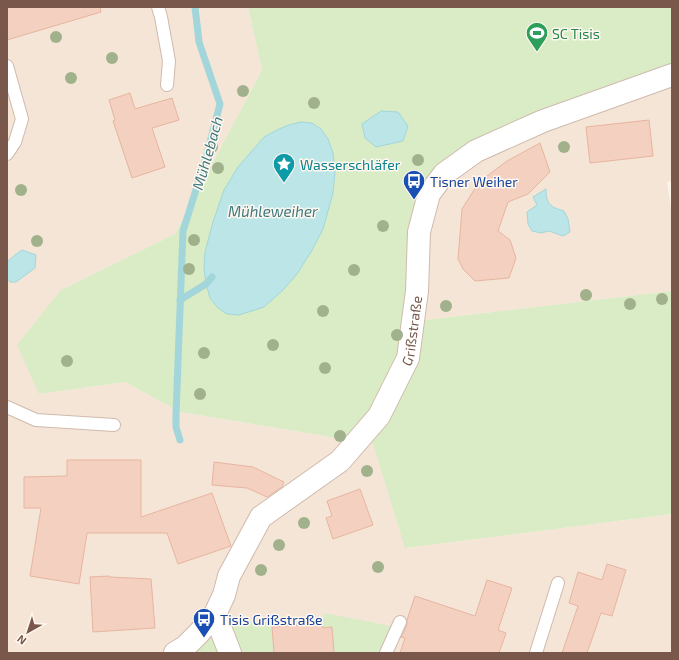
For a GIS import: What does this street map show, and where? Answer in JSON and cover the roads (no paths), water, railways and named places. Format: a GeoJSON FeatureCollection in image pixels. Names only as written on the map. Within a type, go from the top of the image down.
{"type":"FeatureCollection","features":[{"type":"Feature","properties":{"kind":"street","name":"Grißstraße"},"geometry":{"type":"LineString","coordinates":[[176,653],[200,633],[215,614],[224,595],[230,576],[261,517],[340,460],[379,416],[408,358],[417,290],[419,232],[429,194],[444,174],[476,151],[543,121],[672,75]]}},
{"type":"Feature","properties":{"kind":"street"},"geometry":{"type":"LineString","coordinates":[[215,614],[230,653]]}},
{"type":"Feature","properties":{"kind":"lane"},"geometry":{"type":"LineString","coordinates":[[158,7],[169,61],[167,85]]}},
{"type":"Feature","properties":{"kind":"lane"},"geometry":{"type":"LineString","coordinates":[[7,66],[22,119],[15,142],[7,154]]}},
{"type":"Feature","properties":{"kind":"lane"},"geometry":{"type":"LineString","coordinates":[[7,407],[36,420],[114,425]]}},
{"type":"Feature","properties":{"kind":"lane"},"geometry":{"type":"LineString","coordinates":[[536,653],[558,583]]}},
{"type":"Feature","properties":{"kind":"lane"},"geometry":{"type":"LineString","coordinates":[[386,653],[400,622]]}},
{"type":"Feature","properties":{"kind":"water"},"geometry":{"type":"Polygon","coordinates":[[[381,111],[398,112],[408,126],[403,141],[376,147],[365,138],[362,124],[381,111]]]}},
{"type":"Feature","properties":{"kind":"water","name":"Mühleweiher"},"geometry":{"type":"Polygon","coordinates":[[[301,122],[312,123],[321,129],[328,139],[333,153],[335,172],[333,193],[323,229],[297,274],[283,290],[264,307],[239,315],[227,314],[218,308],[210,298],[204,269],[205,252],[224,190],[238,167],[264,137],[279,129],[301,122]]]}},
{"type":"Feature","properties":{"kind":"water"},"geometry":{"type":"Polygon","coordinates":[[[546,189],[547,198],[550,204],[555,208],[564,211],[568,219],[570,232],[563,236],[549,231],[541,233],[532,231],[528,224],[527,212],[537,205],[533,197],[546,189]]]}},
{"type":"Feature","properties":{"kind":"water"},"geometry":{"type":"Polygon","coordinates":[[[22,250],[36,255],[35,268],[16,282],[10,282],[7,278],[7,262],[22,250]]]}},
{"type":"Feature","properties":{"kind":"waterway","name":"Mühlebach"},"geometry":{"type":"LineString","coordinates":[[180,440],[176,427],[176,414],[183,231],[206,158],[220,104],[199,42],[195,7]]}},
{"type":"Feature","properties":{"kind":"waterway","name":"Mühlebach"},"geometry":{"type":"LineString","coordinates":[[180,300],[206,284],[212,277]]}},
{"type":"Feature","properties":{"kind":"place","name":"SC Tisis"},"geometry":{"type":"Point","coordinates":[537,52]}},
{"type":"Feature","properties":{"kind":"place","name":"Wasserschläfer"},"geometry":{"type":"Point","coordinates":[284,184]}},
{"type":"Feature","properties":{"kind":"place","name":"Tisner Weiher"},"geometry":{"type":"Point","coordinates":[414,200]}},
{"type":"Feature","properties":{"kind":"place","name":"Tisis Grißstraße"},"geometry":{"type":"Point","coordinates":[204,638]}}]}
